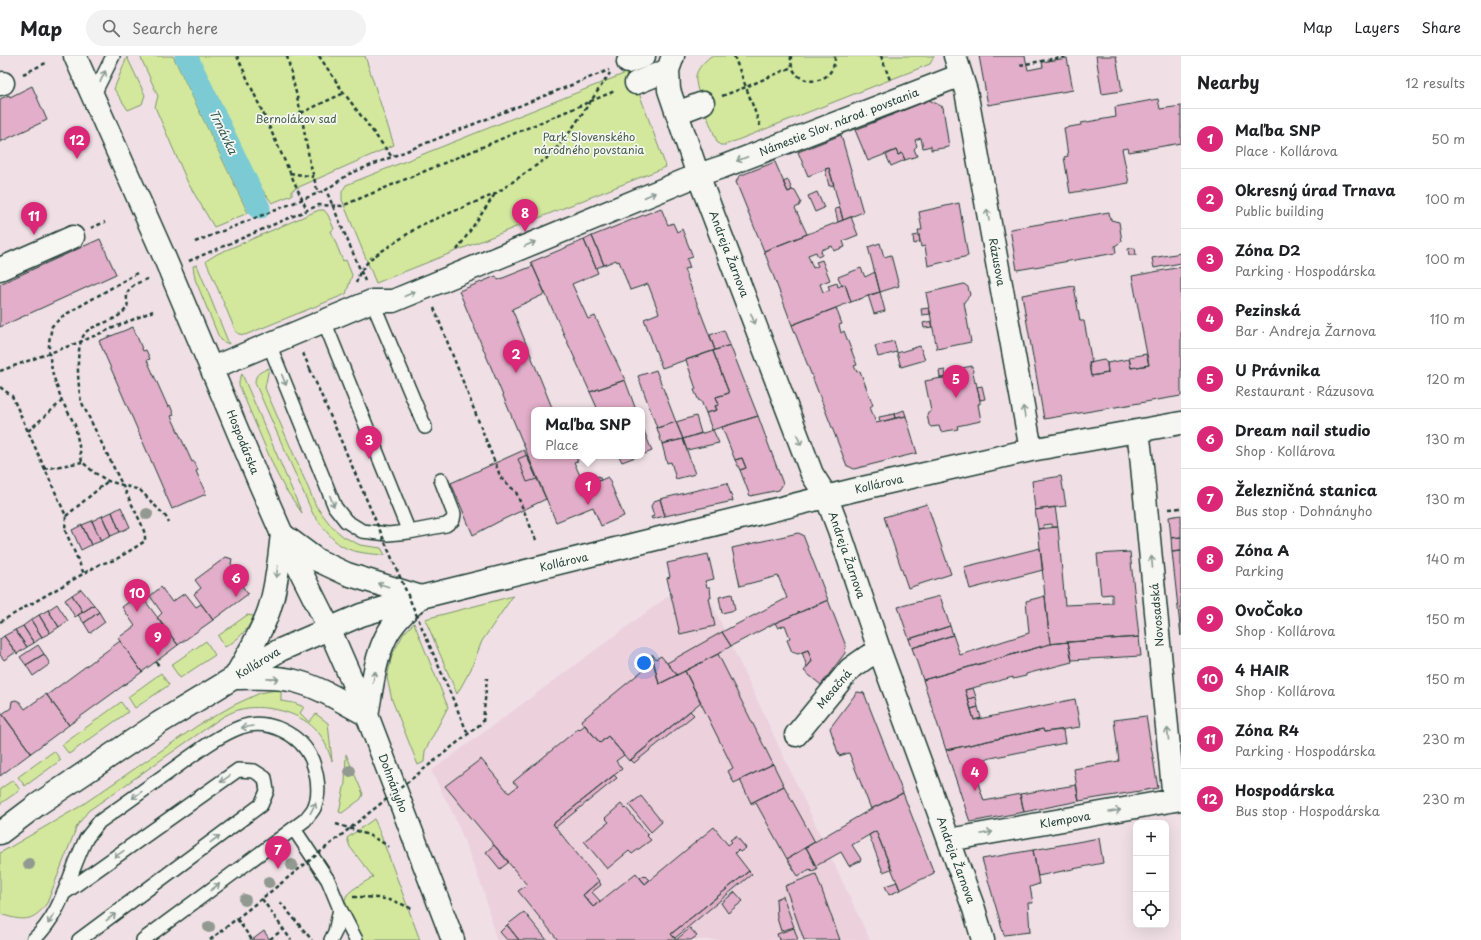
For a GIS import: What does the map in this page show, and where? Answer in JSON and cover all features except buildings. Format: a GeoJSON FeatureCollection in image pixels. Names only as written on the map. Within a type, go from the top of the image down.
{"type":"FeatureCollection","features":[{"type":"Feature","properties":{"kind":"street","name":"Hospodárska"},"geometry":{"type":"LineString","coordinates":[[75,56],[163,254],[282,534],[329,628]]}},
{"type":"Feature","properties":{"kind":"street"},"geometry":{"type":"LineString","coordinates":[[636,83],[671,63]]}},
{"type":"Feature","properties":{"kind":"street"},"geometry":{"type":"LineString","coordinates":[[671,63],[669,90],[695,166]]}},
{"type":"Feature","properties":{"kind":"street","name":"Námestie Slov. národ. povstania"},"geometry":{"type":"LineString","coordinates":[[212,368],[324,322],[369,292],[393,301],[695,166],[722,167],[958,65]]}},
{"type":"Feature","properties":{"kind":"street","name":"Rázusova"},"geometry":{"type":"LineString","coordinates":[[958,65],[966,91],[1030,450]]}},
{"type":"Feature","properties":{"kind":"street"},"geometry":{"type":"LineString","coordinates":[[677,113],[703,103]]}},
{"type":"Feature","properties":{"kind":"street","name":"Andreja Žarnova"},"geometry":{"type":"LineString","coordinates":[[695,166],[812,474],[826,496],[862,595],[880,652],[949,840],[983,940]]}},
{"type":"Feature","properties":{"kind":"street"},"geometry":{"type":"LineString","coordinates":[[0,269],[73,237]]}},
{"type":"Feature","properties":{"kind":"street","name":"Kollárova"},"geometry":{"type":"LineString","coordinates":[[0,832],[159,722],[280,650],[361,615],[421,597],[826,496],[1030,450],[1181,422]]}},
{"type":"Feature","properties":{"kind":"street","name":"Novosadská"},"geometry":{"type":"LineString","coordinates":[[1138,431],[1178,800]]}},
{"type":"Feature","properties":{"kind":"street"},"geometry":{"type":"LineString","coordinates":[[282,534],[317,560],[347,574],[421,597],[403,614],[385,638],[377,661],[367,715],[314,687],[296,681],[282,679],[234,678],[259,635],[268,611],[274,592],[282,534]]}},
{"type":"Feature","properties":{"kind":"street","name":"Dohnányho"},"geometry":{"type":"LineString","coordinates":[[329,628],[367,715],[453,940]]}},
{"type":"Feature","properties":{"kind":"street","name":"Mesačná"},"geometry":{"type":"LineString","coordinates":[[796,735],[850,669],[867,657],[880,652]]}},
{"type":"Feature","properties":{"kind":"street","name":"Klempova"},"geometry":{"type":"LineString","coordinates":[[949,840],[1178,800]]}},
{"type":"Feature","properties":{"kind":"lane"},"geometry":{"type":"LineString","coordinates":[[93,96],[113,56]]}},
{"type":"Feature","properties":{"kind":"lane"},"geometry":{"type":"LineString","coordinates":[[369,292],[425,427]]}},
{"type":"Feature","properties":{"kind":"lane"},"geometry":{"type":"LineString","coordinates":[[324,322],[409,532]]}},
{"type":"Feature","properties":{"kind":"lane"},"geometry":{"type":"LineString","coordinates":[[269,344],[335,508],[346,521],[362,531],[388,534],[446,526],[453,520],[454,514],[441,480]]}},
{"type":"Feature","properties":{"kind":"lane"},"geometry":{"type":"LineString","coordinates":[[33,940],[42,932],[54,914],[87,838],[99,822],[220,736],[243,726],[265,725],[286,731],[298,740],[309,754],[316,772],[318,792],[315,807],[305,820],[294,829],[143,940]]}},
{"type":"Feature","properties":{"kind":"lane"},"geometry":{"type":"LineString","coordinates":[[63,894],[238,770],[254,771],[265,778],[267,791],[261,805],[80,940]]}},
{"type":"Feature","properties":{"kind":"lane"},"geometry":{"type":"LineString","coordinates":[[294,829],[328,880],[337,903],[356,940]]}},
{"type":"Feature","properties":{"kind":"lane"},"geometry":{"type":"LineString","coordinates":[[331,940],[335,932],[337,903]]}},
{"type":"Feature","properties":{"kind":"path"},"geometry":{"type":"LineString","coordinates":[[237,56],[307,210]]}},
{"type":"Feature","properties":{"kind":"path"},"geometry":{"type":"LineString","coordinates":[[287,56],[318,193]]}},
{"type":"Feature","properties":{"kind":"path"},"geometry":{"type":"LineString","coordinates":[[319,56],[392,157]]}},
{"type":"Feature","properties":{"kind":"path"},"geometry":{"type":"LineString","coordinates":[[734,56],[763,134]]}},
{"type":"Feature","properties":{"kind":"path"},"geometry":{"type":"LineString","coordinates":[[791,56],[792,67],[796,73],[801,78],[815,81],[828,75],[835,62],[835,56]]}},
{"type":"Feature","properties":{"kind":"path"},"geometry":{"type":"LineString","coordinates":[[881,56],[891,84]]}},
{"type":"Feature","properties":{"kind":"path"},"geometry":{"type":"LineString","coordinates":[[1020,65],[1068,56]]}},
{"type":"Feature","properties":{"kind":"path"},"geometry":{"type":"LineString","coordinates":[[703,103],[746,87],[792,67]]}},
{"type":"Feature","properties":{"kind":"path"},"geometry":{"type":"LineString","coordinates":[[195,242],[326,190],[349,174],[613,68],[569,133],[550,156],[495,194],[421,225],[370,259],[360,272],[356,284]]}},
{"type":"Feature","properties":{"kind":"path"},"geometry":{"type":"LineString","coordinates":[[190,261],[319,205],[342,206],[636,83]]}},
{"type":"Feature","properties":{"kind":"path"},"geometry":{"type":"LineString","coordinates":[[301,113],[344,92]]}},
{"type":"Feature","properties":{"kind":"path"},"geometry":{"type":"LineString","coordinates":[[290,173],[314,177]]}},
{"type":"Feature","properties":{"kind":"path"},"geometry":{"type":"LineString","coordinates":[[326,190],[369,292]]}},
{"type":"Feature","properties":{"kind":"path"},"geometry":{"type":"LineString","coordinates":[[453,256],[495,194]]}},
{"type":"Feature","properties":{"kind":"path"},"geometry":{"type":"LineString","coordinates":[[137,273],[63,316],[52,326],[49,342],[49,353],[53,375],[62,401],[75,425],[82,462],[95,473],[108,481],[140,490],[166,517],[169,523]]}},
{"type":"Feature","properties":{"kind":"path"},"geometry":{"type":"LineString","coordinates":[[0,622],[100,564],[115,560],[145,540],[145,534],[141,523],[81,401],[78,386],[80,342],[82,335],[88,330],[118,316],[126,310],[129,290],[133,285],[148,278]]}},
{"type":"Feature","properties":{"kind":"path"},"geometry":{"type":"LineString","coordinates":[[433,306],[501,478],[516,492],[536,540]]}},
{"type":"Feature","properties":{"kind":"path"},"geometry":{"type":"LineString","coordinates":[[0,371],[80,342],[153,311]]}},
{"type":"Feature","properties":{"kind":"path"},"geometry":{"type":"LineString","coordinates":[[310,369],[468,734]]}},
{"type":"Feature","properties":{"kind":"path"},"geometry":{"type":"LineString","coordinates":[[0,387],[12,396],[28,431],[66,516],[65,530],[84,574]]}},
{"type":"Feature","properties":{"kind":"path"},"geometry":{"type":"LineString","coordinates":[[28,431],[62,401]]}},
{"type":"Feature","properties":{"kind":"path"},"geometry":{"type":"LineString","coordinates":[[44,469],[82,462]]}},
{"type":"Feature","properties":{"kind":"path"},"geometry":{"type":"LineString","coordinates":[[66,516],[108,481]]}},
{"type":"Feature","properties":{"kind":"path"},"geometry":{"type":"LineString","coordinates":[[1166,510],[1181,508]]}},
{"type":"Feature","properties":{"kind":"path"},"geometry":{"type":"LineString","coordinates":[[156,662],[160,668]]}},
{"type":"Feature","properties":{"kind":"path"},"geometry":{"type":"LineString","coordinates":[[210,940],[483,722],[487,678]]}},
{"type":"Feature","properties":{"kind":"path"},"geometry":{"type":"LineString","coordinates":[[336,824],[358,830],[381,841],[389,847]]}},
{"type":"Feature","properties":{"kind":"path"},"geometry":{"type":"LineString","coordinates":[[337,903],[372,897],[397,901],[412,909]]}},
{"type":"Feature","properties":{"kind":"path"},"geometry":{"type":"LineString","coordinates":[[262,899],[291,940]]}},
{"type":"Feature","properties":{"kind":"path"},"geometry":{"type":"LineString","coordinates":[[280,902],[312,940]]}},
{"type":"Feature","properties":{"kind":"path"},"geometry":{"type":"LineString","coordinates":[[237,919],[252,940]]}},
{"type":"Feature","properties":{"kind":"path"},"geometry":{"type":"LineString","coordinates":[[270,939],[284,929]]}},
{"type":"Feature","properties":{"kind":"shaded area"},"geometry":{"type":"Polygon","coordinates":[[[698,574],[870,940],[496,940],[484,893],[477,874],[456,820],[431,771],[698,574]]]}},
{"type":"Feature","properties":{"kind":"green space"},"geometry":{"type":"Polygon","coordinates":[[[140,56],[173,56],[248,213],[214,227],[188,183],[155,107],[158,96],[140,56]]]}},
{"type":"Feature","properties":{"kind":"green space","name":"Bernolákov sad"},"geometry":{"type":"Polygon","coordinates":[[[196,56],[365,56],[394,145],[292,190],[292,195],[272,203],[256,181],[196,56]]]}},
{"type":"Feature","properties":{"kind":"green space"},"geometry":{"type":"Polygon","coordinates":[[[711,56],[934,56],[930,64],[725,145],[720,145],[717,142],[704,108],[696,82],[698,70],[711,56]]]}},
{"type":"Feature","properties":{"kind":"green space"},"geometry":{"type":"Polygon","coordinates":[[[127,57],[145,95],[142,104],[128,110],[114,89],[127,57]]]}},
{"type":"Feature","properties":{"kind":"green space","name":"Park Slovenského národného povstania"},"geometry":{"type":"Polygon","coordinates":[[[631,71],[666,167],[376,283],[342,200],[342,192],[346,185],[631,71]]]}},
{"type":"Feature","properties":{"kind":"green space"},"geometry":{"type":"Polygon","coordinates":[[[319,210],[324,210],[328,215],[334,229],[331,231],[343,261],[346,260],[352,275],[346,294],[245,335],[239,334],[236,332],[206,261],[217,254],[319,210]]]}},
{"type":"Feature","properties":{"kind":"green space"},"geometry":{"type":"Polygon","coordinates":[[[197,265],[229,344],[222,341],[218,335],[195,279],[193,266],[197,265]]]}},
{"type":"Feature","properties":{"kind":"green space"},"geometry":{"type":"Polygon","coordinates":[[[269,368],[265,388],[316,506],[332,527],[344,537],[360,545],[381,548],[385,555],[357,552],[342,546],[330,536],[313,514],[255,383],[257,375],[269,368]]]}},
{"type":"Feature","properties":{"kind":"green space"},"geometry":{"type":"Polygon","coordinates":[[[242,374],[302,513],[284,487],[276,472],[239,385],[242,374]]]}},
{"type":"Feature","properties":{"kind":"green space"},"geometry":{"type":"Polygon","coordinates":[[[513,596],[482,641],[471,669],[457,694],[425,619],[513,596]]]}},
{"type":"Feature","properties":{"kind":"green space"},"geometry":{"type":"Polygon","coordinates":[[[247,615],[254,616],[245,631],[225,647],[218,636],[247,615]]]}},
{"type":"Feature","properties":{"kind":"green space"},"geometry":{"type":"Polygon","coordinates":[[[414,623],[448,707],[425,751],[424,762],[418,765],[392,700],[387,678],[392,655],[404,633],[414,623]]]}},
{"type":"Feature","properties":{"kind":"green space"},"geometry":{"type":"Polygon","coordinates":[[[206,641],[215,655],[180,678],[171,665],[206,641]]]}},
{"type":"Feature","properties":{"kind":"green space"},"geometry":{"type":"Polygon","coordinates":[[[161,673],[169,685],[135,708],[128,697],[161,673]]]}},
{"type":"Feature","properties":{"kind":"green space"},"geometry":{"type":"Polygon","coordinates":[[[281,689],[281,701],[294,703],[304,707],[300,713],[309,722],[316,714],[328,723],[332,761],[321,736],[315,729],[299,717],[279,710],[257,707],[238,710],[231,713],[221,718],[88,811],[77,826],[47,903],[42,910],[26,919],[0,914],[0,853],[79,807],[197,726],[234,705],[260,693],[281,689]]]}},
{"type":"Feature","properties":{"kind":"green space"},"geometry":{"type":"Polygon","coordinates":[[[121,702],[128,712],[69,754],[62,745],[121,702]]]}},
{"type":"Feature","properties":{"kind":"green space"},"geometry":{"type":"Polygon","coordinates":[[[54,751],[61,760],[25,786],[18,777],[54,751]]]}},
{"type":"Feature","properties":{"kind":"green space"},"geometry":{"type":"Polygon","coordinates":[[[346,754],[363,794],[361,799],[342,813],[339,812],[345,783],[346,754]]]}},
{"type":"Feature","properties":{"kind":"green space"},"geometry":{"type":"Polygon","coordinates":[[[13,780],[20,790],[0,804],[0,789],[13,780]]]}},
{"type":"Feature","properties":{"kind":"green space"},"geometry":{"type":"Polygon","coordinates":[[[374,819],[420,940],[363,940],[347,911],[345,899],[347,895],[355,888],[373,877],[350,847],[347,838],[374,819]]]}},
{"type":"Feature","properties":{"kind":"waterway","name":"Trnávka"},"geometry":{"type":"LineString","coordinates":[[186,56],[259,208]]}},
{"type":"Feature","properties":{"kind":"place","name":"Hospodárska"},"geometry":{"type":"Point","coordinates":[77,159]}},
{"type":"Feature","properties":{"kind":"place","name":"Zóna A"},"geometry":{"type":"Point","coordinates":[525,232]}},
{"type":"Feature","properties":{"kind":"place","name":"Zóna R4"},"geometry":{"type":"Point","coordinates":[34,235]}},
{"type":"Feature","properties":{"kind":"place","name":"Okresný úrad Trnava"},"geometry":{"type":"Point","coordinates":[516,373]}},
{"type":"Feature","properties":{"kind":"place","name":"U Právnika"},"geometry":{"type":"Point","coordinates":[956,398]}},
{"type":"Feature","properties":{"kind":"place","name":"Zóna D2"},"geometry":{"type":"Point","coordinates":[369,459]}},
{"type":"Feature","properties":{"kind":"place","name":"Maľba SNP"},"geometry":{"type":"Point","coordinates":[588,505]}},
{"type":"Feature","properties":{"kind":"place","name":"Dream nail studio"},"geometry":{"type":"Point","coordinates":[236,597]}},
{"type":"Feature","properties":{"kind":"place","name":"4 HAIR"},"geometry":{"type":"Point","coordinates":[137,612]}},
{"type":"Feature","properties":{"kind":"place","name":"OvoČoko"},"geometry":{"type":"Point","coordinates":[158,656]}},
{"type":"Feature","properties":{"kind":"place","name":"Pezinská"},"geometry":{"type":"Point","coordinates":[975,791]}},
{"type":"Feature","properties":{"kind":"place","name":"Železničná stanica"},"geometry":{"type":"Point","coordinates":[278,869]}}]}
